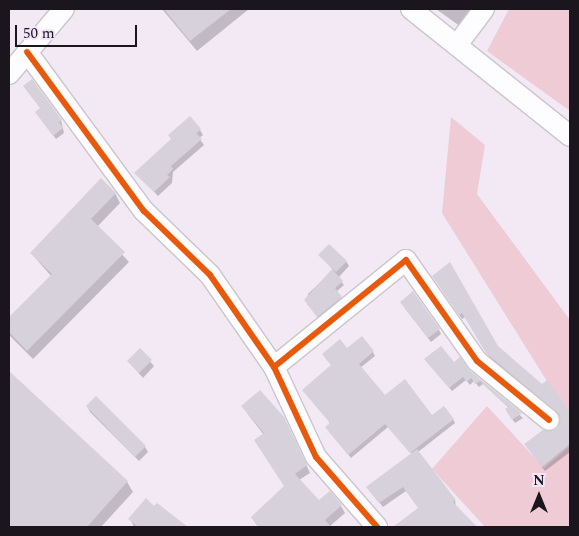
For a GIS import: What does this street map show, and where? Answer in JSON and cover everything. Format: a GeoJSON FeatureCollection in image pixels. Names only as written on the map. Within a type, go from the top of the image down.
{"type":"FeatureCollection","features":[{"type":"Feature","properties":{"kind":"street"},"geometry":{"type":"LineString","coordinates":[[9,74],[64,9]]}},
{"type":"Feature","properties":{"kind":"street"},"geometry":{"type":"LineString","coordinates":[[411,9],[570,136]]}},
{"type":"Feature","properties":{"kind":"street"},"geometry":{"type":"LineString","coordinates":[[457,45],[484,9]]}},
{"type":"Feature","properties":{"kind":"street"},"geometry":{"type":"LineString","coordinates":[[28,52],[144,211],[210,275],[274,367],[316,457],[377,527]]}},
{"type":"Feature","properties":{"kind":"street"},"geometry":{"type":"LineString","coordinates":[[274,367],[406,260],[477,361],[549,420]]}},
{"type":"Feature","properties":{"kind":"shaded area"},"geometry":{"type":"Polygon","coordinates":[[[509,9],[570,9],[570,111],[487,51],[509,9]]]}},
{"type":"Feature","properties":{"kind":"shaded area"},"geometry":{"type":"Polygon","coordinates":[[[451,117],[485,145],[477,194],[570,320],[570,418],[442,213],[451,117]]]}},
{"type":"Feature","properties":{"kind":"shaded area"},"geometry":{"type":"Polygon","coordinates":[[[487,406],[544,468],[570,446],[570,527],[485,527],[432,469],[487,406]]]}},
{"type":"Feature","properties":{"kind":"building"},"geometry":{"type":"Polygon","coordinates":[[[164,9],[231,9],[190,41],[164,9]]]}},
{"type":"Feature","properties":{"kind":"building"},"geometry":{"type":"Polygon","coordinates":[[[32,79],[62,120],[59,122],[63,128],[53,136],[35,112],[40,108],[23,86],[32,79]]]}},
{"type":"Feature","properties":{"kind":"building"},"geometry":{"type":"Polygon","coordinates":[[[190,116],[201,129],[196,133],[202,139],[171,166],[173,169],[167,175],[170,177],[154,192],[134,173],[171,139],[168,135],[190,116]]]}},
{"type":"Feature","properties":{"kind":"building"},"geometry":{"type":"Polygon","coordinates":[[[101,178],[116,193],[91,219],[125,252],[27,351],[9,332],[9,317],[52,274],[30,253],[101,178]]]}},
{"type":"Feature","properties":{"kind":"building"},"geometry":{"type":"Polygon","coordinates":[[[329,244],[347,261],[336,272],[318,255],[329,244]]]}},
{"type":"Feature","properties":{"kind":"building"},"geometry":{"type":"Polygon","coordinates":[[[450,262],[498,346],[542,384],[547,380],[570,412],[570,444],[542,467],[524,444],[543,430],[553,431],[558,428],[560,415],[486,353],[462,313],[459,315],[432,276],[450,262]]]}},
{"type":"Feature","properties":{"kind":"building"},"geometry":{"type":"Polygon","coordinates":[[[332,269],[343,281],[335,288],[342,297],[317,317],[304,300],[332,269]]]}},
{"type":"Feature","properties":{"kind":"building"},"geometry":{"type":"Polygon","coordinates":[[[413,291],[440,329],[428,338],[400,302],[413,291]]]}},
{"type":"Feature","properties":{"kind":"building"},"geometry":{"type":"Polygon","coordinates":[[[362,336],[374,351],[359,364],[385,395],[405,379],[432,415],[444,406],[454,419],[410,453],[385,424],[348,455],[325,427],[330,423],[302,390],[331,365],[322,354],[340,339],[347,348],[362,336]]]}},
{"type":"Feature","properties":{"kind":"building"},"geometry":{"type":"Polygon","coordinates":[[[441,346],[454,362],[460,357],[469,370],[522,413],[512,420],[505,409],[508,407],[480,381],[475,384],[471,378],[467,382],[463,377],[449,388],[424,359],[441,346]]]}},
{"type":"Feature","properties":{"kind":"building"},"geometry":{"type":"Polygon","coordinates":[[[140,348],[152,360],[139,373],[127,361],[140,348]]]}},
{"type":"Feature","properties":{"kind":"building"},"geometry":{"type":"Polygon","coordinates":[[[9,371],[128,481],[87,527],[9,527],[9,371]]]}},
{"type":"Feature","properties":{"kind":"building"},"geometry":{"type":"Polygon","coordinates":[[[260,390],[284,417],[307,465],[295,474],[319,500],[330,491],[342,505],[325,520],[331,527],[259,527],[251,517],[284,486],[254,440],[264,433],[241,406],[260,390]]]}},
{"type":"Feature","properties":{"kind":"building"},"geometry":{"type":"Polygon","coordinates":[[[96,396],[146,446],[135,457],[86,406],[96,396]]]}},
{"type":"Feature","properties":{"kind":"building"},"geometry":{"type":"Polygon","coordinates":[[[417,449],[456,500],[453,502],[477,527],[393,527],[418,508],[403,487],[379,503],[366,487],[417,449]]]}},
{"type":"Feature","properties":{"kind":"building"},"geometry":{"type":"Polygon","coordinates":[[[146,498],[154,506],[157,503],[188,527],[138,527],[128,519],[146,498]]]}},
{"type":"Feature","properties":{"kind":"cycle path"},"geometry":{"type":"LineString","coordinates":[[27,52],[144,211],[210,275],[274,367],[316,457],[377,527]]}},
{"type":"Feature","properties":{"kind":"cycle path"},"geometry":{"type":"LineString","coordinates":[[274,367],[406,260],[477,361],[549,420]]}}]}
